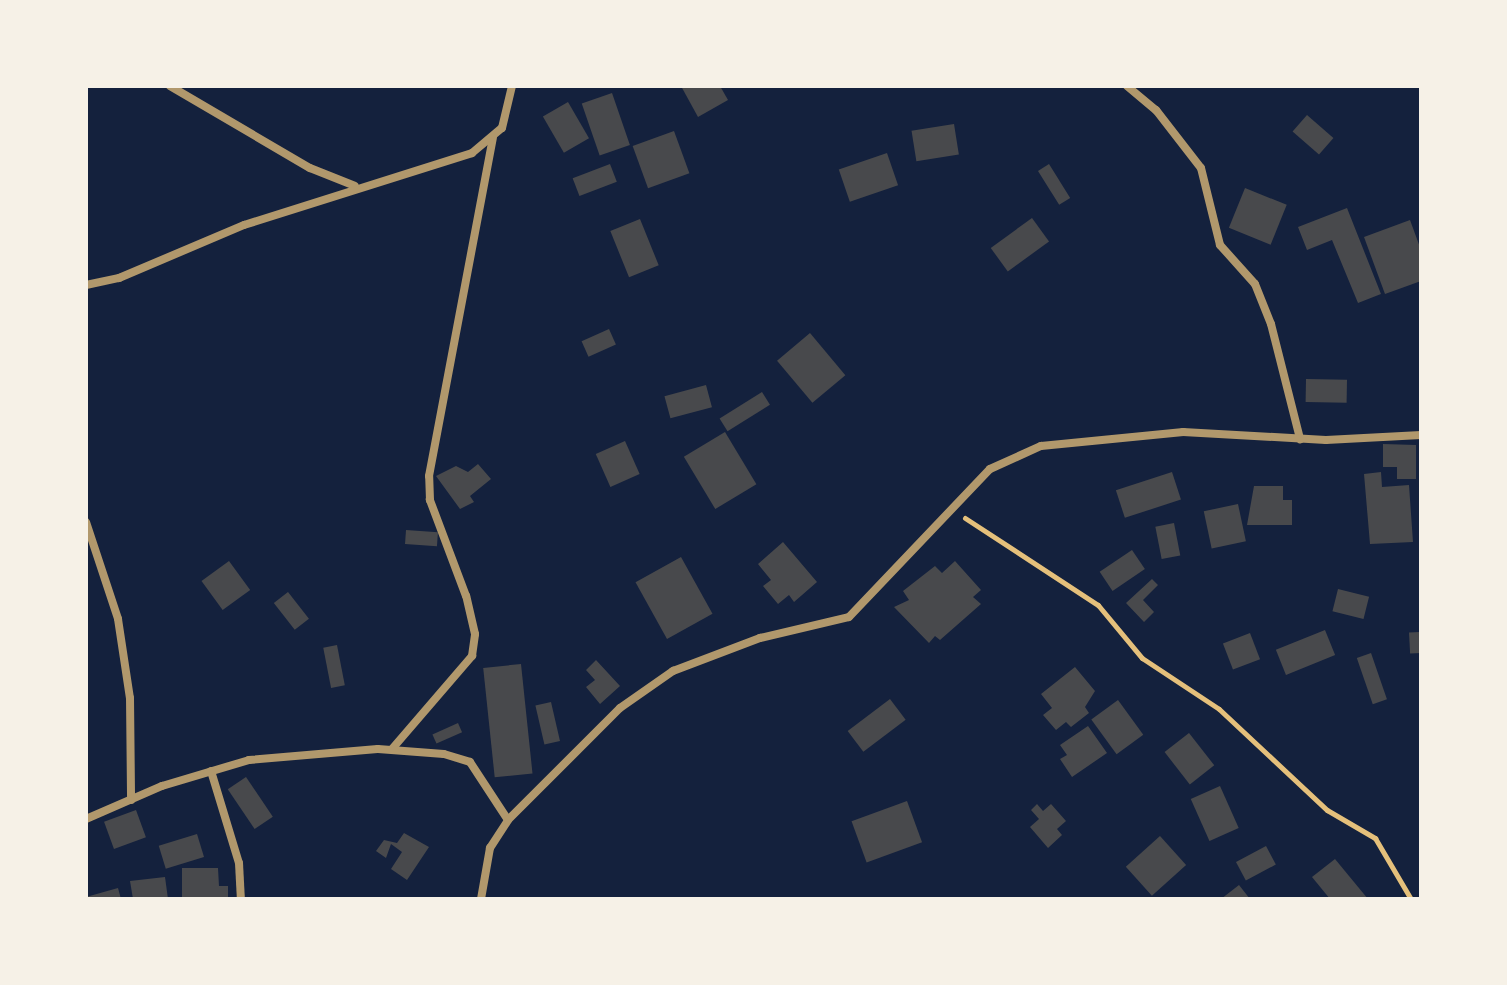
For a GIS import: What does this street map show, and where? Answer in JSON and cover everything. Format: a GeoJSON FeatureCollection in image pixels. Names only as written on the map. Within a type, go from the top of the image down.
{"type":"FeatureCollection","features":[{"type":"Feature","properties":{"kind":"street"},"geometry":{"type":"LineString","coordinates":[[170,86],[310,168],[356,186]]}},
{"type":"Feature","properties":{"kind":"street"},"geometry":{"type":"LineString","coordinates":[[86,285],[119,278],[244,225],[356,186],[472,153],[493,138],[508,115],[512,86]]}},
{"type":"Feature","properties":{"kind":"street"},"geometry":{"type":"LineString","coordinates":[[1127,86],[1156,110],[1201,168],[1220,245],[1255,284],[1271,324],[1300,439]]}},
{"type":"Feature","properties":{"kind":"street"},"geometry":{"type":"LineString","coordinates":[[392,749],[472,656],[475,634],[466,596],[430,500],[429,476],[493,138]]}},
{"type":"Feature","properties":{"kind":"street"},"geometry":{"type":"LineString","coordinates":[[481,899],[490,848],[508,820],[620,708],[673,671],[760,638],[849,617],[990,469],[1041,446],[1183,432],[1300,439],[1421,435]]}},
{"type":"Feature","properties":{"kind":"street"},"geometry":{"type":"LineString","coordinates":[[86,522],[118,619],[130,698],[131,800]]}},
{"type":"Feature","properties":{"kind":"street"},"geometry":{"type":"LineString","coordinates":[[86,819],[211,771],[249,760],[392,749],[470,762],[508,820]]}},
{"type":"Feature","properties":{"kind":"street"},"geometry":{"type":"LineString","coordinates":[[211,771],[239,863],[241,899]]}},
{"type":"Feature","properties":{"kind":"path"},"geometry":{"type":"LineString","coordinates":[[951,508],[990,539],[1098,605],[1142,658],[1219,709],[1327,810],[1375,838],[1411,899]]}},
{"type":"Feature","properties":{"kind":"building"},"geometry":{"type":"Polygon","coordinates":[[[681,86],[720,86],[728,100],[698,117],[681,86]]]}},
{"type":"Feature","properties":{"kind":"building"},"geometry":{"type":"Polygon","coordinates":[[[612,93],[630,145],[600,155],[582,103],[612,93]]]}},
{"type":"Feature","properties":{"kind":"building"},"geometry":{"type":"Polygon","coordinates":[[[568,102],[589,138],[564,153],[543,117],[568,102]]]}},
{"type":"Feature","properties":{"kind":"building"},"geometry":{"type":"Polygon","coordinates":[[[1307,115],[1333,138],[1319,155],[1293,132],[1307,115]]]}},
{"type":"Feature","properties":{"kind":"building"},"geometry":{"type":"Polygon","coordinates":[[[954,124],[959,155],[916,161],[912,131],[954,124]]]}},
{"type":"Feature","properties":{"kind":"building"},"geometry":{"type":"Polygon","coordinates":[[[674,131],[689,173],[648,188],[633,146],[674,131]]]}},
{"type":"Feature","properties":{"kind":"building"},"geometry":{"type":"Polygon","coordinates":[[[887,153],[898,185],[850,202],[839,170],[887,153]]]}},
{"type":"Feature","properties":{"kind":"building"},"geometry":{"type":"Polygon","coordinates":[[[610,164],[617,182],[579,196],[573,178],[610,164]]]}},
{"type":"Feature","properties":{"kind":"building"},"geometry":{"type":"Polygon","coordinates":[[[1049,164],[1070,198],[1059,205],[1038,171],[1049,164]]]}},
{"type":"Feature","properties":{"kind":"building"},"geometry":{"type":"Polygon","coordinates":[[[1245,188],[1287,205],[1271,245],[1229,228],[1245,188]]]}},
{"type":"Feature","properties":{"kind":"building"},"geometry":{"type":"Polygon","coordinates":[[[1347,208],[1381,294],[1358,303],[1332,240],[1307,250],[1298,227],[1347,208]]]}},
{"type":"Feature","properties":{"kind":"building"},"geometry":{"type":"Polygon","coordinates":[[[1032,218],[1049,241],[1008,271],[991,248],[1032,218]]]}},
{"type":"Feature","properties":{"kind":"building"},"geometry":{"type":"Polygon","coordinates":[[[640,219],[659,265],[629,277],[610,231],[640,219]]]}},
{"type":"Feature","properties":{"kind":"building"},"geometry":{"type":"Polygon","coordinates":[[[1410,220],[1421,250],[1421,281],[1385,294],[1364,237],[1410,220]]]}},
{"type":"Feature","properties":{"kind":"building"},"geometry":{"type":"Polygon","coordinates":[[[609,329],[616,345],[589,357],[582,341],[609,329]]]}},
{"type":"Feature","properties":{"kind":"building"},"geometry":{"type":"Polygon","coordinates":[[[810,333],[845,375],[812,403],[777,361],[810,333]]]}},
{"type":"Feature","properties":{"kind":"building"},"geometry":{"type":"Polygon","coordinates":[[[1306,379],[1347,380],[1347,403],[1306,402],[1306,379]]]}},
{"type":"Feature","properties":{"kind":"building"},"geometry":{"type":"Polygon","coordinates":[[[706,385],[712,407],[670,418],[664,396],[706,385]]]}},
{"type":"Feature","properties":{"kind":"building"},"geometry":{"type":"Polygon","coordinates":[[[762,392],[770,405],[728,431],[720,418],[762,392]]]}},
{"type":"Feature","properties":{"kind":"building"},"geometry":{"type":"Polygon","coordinates":[[[725,432],[756,484],[715,509],[684,457],[725,432]]]}},
{"type":"Feature","properties":{"kind":"building"},"geometry":{"type":"Polygon","coordinates":[[[625,441],[640,474],[610,487],[596,454],[625,441]]]}},
{"type":"Feature","properties":{"kind":"building"},"geometry":{"type":"Polygon","coordinates":[[[1383,444],[1416,445],[1416,479],[1397,479],[1397,467],[1383,467],[1383,444]]]}},
{"type":"Feature","properties":{"kind":"building"},"geometry":{"type":"Polygon","coordinates":[[[478,464],[491,479],[470,496],[474,502],[460,509],[436,476],[456,466],[468,472],[478,464]]]}},
{"type":"Feature","properties":{"kind":"building"},"geometry":{"type":"Polygon","coordinates":[[[1172,472],[1181,500],[1125,518],[1116,490],[1172,472]]]}},
{"type":"Feature","properties":{"kind":"building"},"geometry":{"type":"Polygon","coordinates":[[[1381,472],[1382,487],[1409,485],[1413,542],[1370,544],[1364,474],[1381,472]]]}},
{"type":"Feature","properties":{"kind":"building"},"geometry":{"type":"Polygon","coordinates":[[[1254,486],[1283,486],[1283,500],[1292,500],[1292,525],[1247,525],[1254,486]]]}},
{"type":"Feature","properties":{"kind":"building"},"geometry":{"type":"Polygon","coordinates":[[[1238,504],[1246,541],[1212,548],[1204,511],[1238,504]]]}},
{"type":"Feature","properties":{"kind":"building"},"geometry":{"type":"Polygon","coordinates":[[[1174,523],[1180,555],[1162,559],[1155,527],[1174,523]]]}},
{"type":"Feature","properties":{"kind":"building"},"geometry":{"type":"Polygon","coordinates":[[[406,530],[438,532],[437,546],[405,544],[406,530]]]}},
{"type":"Feature","properties":{"kind":"building"},"geometry":{"type":"Polygon","coordinates":[[[783,542],[817,582],[794,602],[789,595],[778,604],[763,586],[771,580],[758,564],[783,542]]]}},
{"type":"Feature","properties":{"kind":"building"},"geometry":{"type":"Polygon","coordinates":[[[1132,550],[1145,569],[1113,591],[1100,572],[1132,550]]]}},
{"type":"Feature","properties":{"kind":"building"},"geometry":{"type":"Polygon","coordinates":[[[681,557],[713,614],[667,639],[636,582],[681,557]]]}},
{"type":"Feature","properties":{"kind":"building"},"geometry":{"type":"Polygon","coordinates":[[[229,561],[250,590],[223,610],[201,581],[229,561]]]}},
{"type":"Feature","properties":{"kind":"building"},"geometry":{"type":"Polygon","coordinates":[[[955,561],[981,590],[973,597],[981,604],[940,640],[935,636],[929,643],[894,607],[909,600],[903,591],[935,566],[942,573],[955,561]]]}},
{"type":"Feature","properties":{"kind":"building"},"geometry":{"type":"Polygon","coordinates":[[[1152,579],[1158,585],[1143,600],[1154,612],[1144,622],[1126,603],[1152,579]]]}},
{"type":"Feature","properties":{"kind":"building"},"geometry":{"type":"Polygon","coordinates":[[[1338,589],[1369,597],[1363,619],[1332,611],[1338,589]]]}},
{"type":"Feature","properties":{"kind":"building"},"geometry":{"type":"Polygon","coordinates":[[[288,592],[309,619],[295,630],[274,603],[288,592]]]}},
{"type":"Feature","properties":{"kind":"building"},"geometry":{"type":"Polygon","coordinates":[[[1325,630],[1335,655],[1286,675],[1276,650],[1325,630]]]}},
{"type":"Feature","properties":{"kind":"building"},"geometry":{"type":"Polygon","coordinates":[[[1420,632],[1421,653],[1410,654],[1409,633],[1420,632]]]}},
{"type":"Feature","properties":{"kind":"building"},"geometry":{"type":"Polygon","coordinates":[[[1250,633],[1260,659],[1233,670],[1223,643],[1250,633]]]}},
{"type":"Feature","properties":{"kind":"building"},"geometry":{"type":"Polygon","coordinates":[[[337,645],[345,685],[331,688],[323,648],[337,645]]]}},
{"type":"Feature","properties":{"kind":"building"},"geometry":{"type":"Polygon","coordinates":[[[1371,653],[1387,699],[1373,704],[1357,658],[1371,653]]]}},
{"type":"Feature","properties":{"kind":"building"},"geometry":{"type":"Polygon","coordinates":[[[596,660],[620,686],[600,704],[586,687],[595,680],[586,670],[596,660]]]}},
{"type":"Feature","properties":{"kind":"building"},"geometry":{"type":"Polygon","coordinates":[[[521,664],[532,773],[495,777],[483,668],[521,664]]]}},
{"type":"Feature","properties":{"kind":"building"},"geometry":{"type":"Polygon","coordinates":[[[1075,667],[1095,691],[1085,707],[1089,713],[1071,727],[1066,722],[1056,730],[1043,715],[1052,708],[1041,694],[1075,667]]]}},
{"type":"Feature","properties":{"kind":"building"},"geometry":{"type":"Polygon","coordinates":[[[890,699],[906,720],[863,752],[848,731],[890,699]]]}},
{"type":"Feature","properties":{"kind":"building"},"geometry":{"type":"Polygon","coordinates":[[[1118,700],[1143,735],[1117,754],[1091,719],[1118,700]]]}},
{"type":"Feature","properties":{"kind":"building"},"geometry":{"type":"Polygon","coordinates":[[[551,702],[560,741],[544,745],[535,706],[551,702]]]}},
{"type":"Feature","properties":{"kind":"building"},"geometry":{"type":"Polygon","coordinates":[[[458,723],[462,732],[436,744],[432,734],[458,723]]]}},
{"type":"Feature","properties":{"kind":"building"},"geometry":{"type":"Polygon","coordinates":[[[1088,726],[1107,753],[1072,777],[1060,759],[1067,755],[1060,745],[1088,726]]]}},
{"type":"Feature","properties":{"kind":"building"},"geometry":{"type":"Polygon","coordinates":[[[1189,733],[1214,765],[1190,784],[1165,752],[1189,733]]]}},
{"type":"Feature","properties":{"kind":"building"},"geometry":{"type":"Polygon","coordinates":[[[246,777],[273,817],[255,829],[228,789],[246,777]]]}},
{"type":"Feature","properties":{"kind":"building"},"geometry":{"type":"Polygon","coordinates":[[[1220,786],[1239,828],[1209,841],[1191,799],[1220,786]]]}},
{"type":"Feature","properties":{"kind":"building"},"geometry":{"type":"Polygon","coordinates":[[[907,801],[922,842],[867,863],[852,821],[907,801]]]}},
{"type":"Feature","properties":{"kind":"building"},"geometry":{"type":"Polygon","coordinates":[[[1037,804],[1043,811],[1051,804],[1066,821],[1057,829],[1062,835],[1048,848],[1030,827],[1039,819],[1031,810],[1037,804]]]}},
{"type":"Feature","properties":{"kind":"building"},"geometry":{"type":"Polygon","coordinates":[[[136,810],[146,837],[114,849],[104,822],[136,810]]]}},
{"type":"Feature","properties":{"kind":"building"},"geometry":{"type":"Polygon","coordinates":[[[404,833],[429,847],[407,880],[391,869],[402,852],[391,844],[386,858],[376,851],[384,840],[397,843],[404,833]]]}},
{"type":"Feature","properties":{"kind":"building"},"geometry":{"type":"Polygon","coordinates":[[[197,834],[204,857],[166,869],[159,846],[197,834]]]}},
{"type":"Feature","properties":{"kind":"building"},"geometry":{"type":"Polygon","coordinates":[[[1160,836],[1186,865],[1152,896],[1126,867],[1160,836]]]}},
{"type":"Feature","properties":{"kind":"building"},"geometry":{"type":"Polygon","coordinates":[[[1266,846],[1276,865],[1246,881],[1236,862],[1266,846]]]}},
{"type":"Feature","properties":{"kind":"building"},"geometry":{"type":"Polygon","coordinates":[[[1335,859],[1368,899],[1330,899],[1312,877],[1335,859]]]}},
{"type":"Feature","properties":{"kind":"building"},"geometry":{"type":"Polygon","coordinates":[[[182,868],[218,868],[219,886],[228,886],[228,899],[182,899],[182,868]]]}},
{"type":"Feature","properties":{"kind":"building"},"geometry":{"type":"Polygon","coordinates":[[[165,877],[168,899],[133,899],[130,881],[165,877]]]}},
{"type":"Feature","properties":{"kind":"building"},"geometry":{"type":"Polygon","coordinates":[[[1239,885],[1250,899],[1221,899],[1239,885]]]}},
{"type":"Feature","properties":{"kind":"building"},"geometry":{"type":"Polygon","coordinates":[[[118,888],[121,899],[86,899],[86,897],[118,888]]]}}]}
